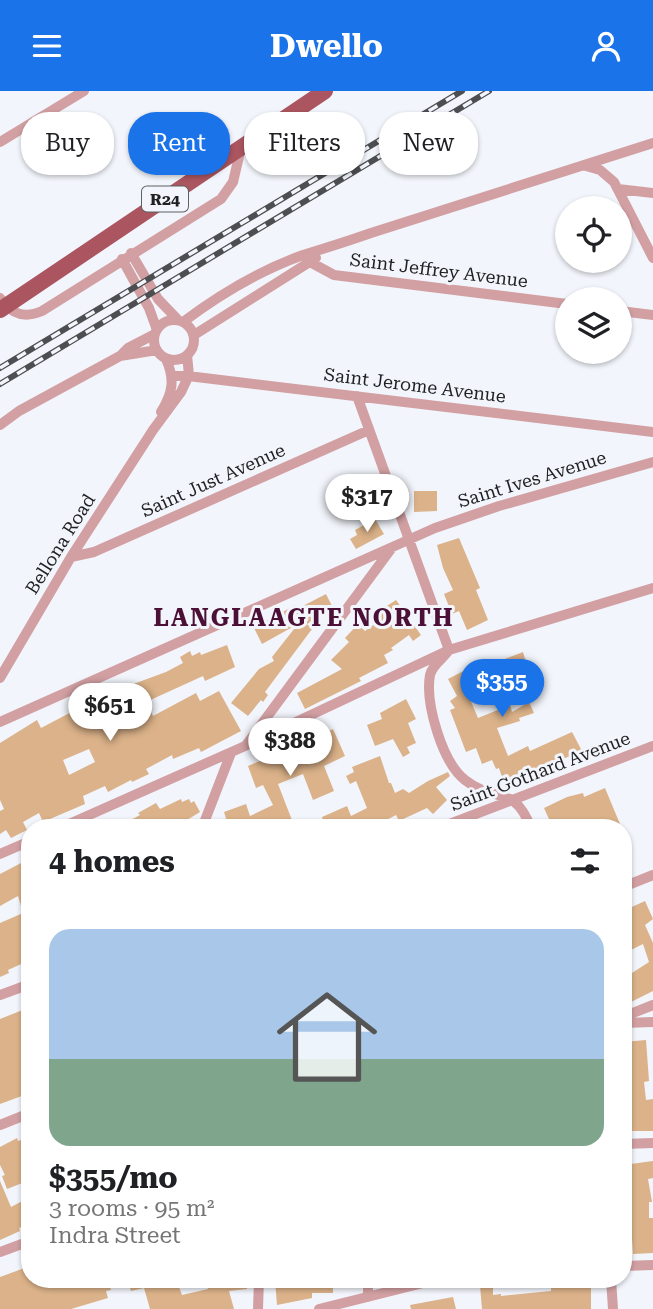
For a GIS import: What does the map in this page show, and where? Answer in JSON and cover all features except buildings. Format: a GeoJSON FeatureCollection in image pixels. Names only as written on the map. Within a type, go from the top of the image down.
{"type":"FeatureCollection","features":[{"type":"Feature","properties":{"kind":"main road","name":"R24"},"geometry":{"type":"LineString","coordinates":[[2,305],[325,91]]}},
{"type":"Feature","properties":{"kind":"street"},"geometry":{"type":"LineString","coordinates":[[0,142],[84,91]]}},
{"type":"Feature","properties":{"kind":"street"},"geometry":{"type":"LineString","coordinates":[[0,425],[19,411],[120,356],[128,348],[156,332],[164,322],[181,321],[222,296],[305,254],[326,250],[371,233],[653,143]]}},
{"type":"Feature","properties":{"kind":"street"},"geometry":{"type":"LineString","coordinates":[[2,305],[17,314],[32,315],[221,199],[233,182],[241,148]]}},
{"type":"Feature","properties":{"kind":"street"},"geometry":{"type":"LineString","coordinates":[[586,166],[600,170],[618,189],[653,258]]}},
{"type":"Feature","properties":{"kind":"street"},"geometry":{"type":"LineString","coordinates":[[618,189],[653,193]]}},
{"type":"Feature","properties":{"kind":"street"},"geometry":{"type":"LineString","coordinates":[[194,335],[326,250]]}},
{"type":"Feature","properties":{"kind":"street"},"geometry":{"type":"LineString","coordinates":[[127,256],[156,332],[157,350],[166,359],[173,376]]}},
{"type":"Feature","properties":{"kind":"street","name":"Saint Jeffrey Avenue"},"geometry":{"type":"LineString","coordinates":[[310,262],[334,275],[555,303]]}},
{"type":"Feature","properties":{"kind":"street"},"geometry":{"type":"LineString","coordinates":[[133,268],[158,299],[194,335],[193,346],[187,355],[181,359],[166,359]]}},
{"type":"Feature","properties":{"kind":"street"},"geometry":{"type":"LineString","coordinates":[[632,312],[653,315]]}},
{"type":"Feature","properties":{"kind":"street"},"geometry":{"type":"LineString","coordinates":[[120,356],[157,350]]}},
{"type":"Feature","properties":{"kind":"street"},"geometry":{"type":"LineString","coordinates":[[187,355],[188,376]]}},
{"type":"Feature","properties":{"kind":"street","name":"Saint Jerome Avenue"},"geometry":{"type":"LineString","coordinates":[[173,376],[653,432]]}},
{"type":"Feature","properties":{"kind":"street","name":"Bellona Road"},"geometry":{"type":"LineString","coordinates":[[0,678],[71,558],[153,430],[170,395],[173,376]]}},
{"type":"Feature","properties":{"kind":"street","name":"Bellona Road"},"geometry":{"type":"LineString","coordinates":[[153,430],[176,402],[188,376]]}},
{"type":"Feature","properties":{"kind":"street"},"geometry":{"type":"LineString","coordinates":[[357,396],[449,650]]}},
{"type":"Feature","properties":{"kind":"street","name":"Saint Just Avenue"},"geometry":{"type":"LineString","coordinates":[[71,558],[94,552],[369,430]]}},
{"type":"Feature","properties":{"kind":"street","name":"Saint Ives Avenue"},"geometry":{"type":"LineString","coordinates":[[0,722],[409,539],[499,506],[653,462]]}},
{"type":"Feature","properties":{"kind":"street"},"geometry":{"type":"LineString","coordinates":[[246,746],[391,548]]}},
{"type":"Feature","properties":{"kind":"street"},"geometry":{"type":"LineString","coordinates":[[81,819],[232,753],[449,650],[653,588]]}},
{"type":"Feature","properties":{"kind":"street"},"geometry":{"type":"LineString","coordinates":[[449,650],[430,674],[429,705],[444,746],[456,770],[464,779],[487,792],[513,799],[527,819]]}},
{"type":"Feature","properties":{"kind":"street","name":"Saint Gothard Avenue"},"geometry":{"type":"LineString","coordinates":[[462,819],[653,746]]}},
{"type":"Feature","properties":{"kind":"street"},"geometry":{"type":"LineString","coordinates":[[206,819],[232,753]]}},
{"type":"Feature","properties":{"kind":"street"},"geometry":{"type":"LineString","coordinates":[[0,854],[21,845]]}},
{"type":"Feature","properties":{"kind":"street"},"geometry":{"type":"LineString","coordinates":[[632,884],[653,876]]}},
{"type":"Feature","properties":{"kind":"street"},"geometry":{"type":"LineString","coordinates":[[0,995],[21,987]]}},
{"type":"Feature","properties":{"kind":"street"},"geometry":{"type":"LineString","coordinates":[[632,1013],[653,1005]]}},
{"type":"Feature","properties":{"kind":"street"},"geometry":{"type":"LineString","coordinates":[[632,1023],[653,1022]]}},
{"type":"Feature","properties":{"kind":"street"},"geometry":{"type":"LineString","coordinates":[[0,1125],[21,1117]]}},
{"type":"Feature","properties":{"kind":"street"},"geometry":{"type":"LineString","coordinates":[[632,1144],[653,1143]]}},
{"type":"Feature","properties":{"kind":"street"},"geometry":{"type":"LineString","coordinates":[[0,1252],[21,1244]]}},
{"type":"Feature","properties":{"kind":"street"},"geometry":{"type":"LineString","coordinates":[[632,1266],[653,1265]]}},
{"type":"Feature","properties":{"kind":"street"},"geometry":{"type":"LineString","coordinates":[[258,1309],[259,1288]]}},
{"type":"Feature","properties":{"kind":"street"},"geometry":{"type":"LineString","coordinates":[[368,1288],[368,1297]]}},
{"type":"Feature","properties":{"kind":"street"},"geometry":{"type":"LineString","coordinates":[[319,1309],[404,1288]]}},
{"type":"Feature","properties":{"kind":"street"},"geometry":{"type":"LineString","coordinates":[[611,1288],[612,1309]]}},
{"type":"Feature","properties":{"kind":"railway"},"geometry":{"type":"LineString","coordinates":[[0,368],[462,91]]}},
{"type":"Feature","properties":{"kind":"railway"},"geometry":{"type":"LineString","coordinates":[[0,384],[489,91]]}},
{"type":"Feature","properties":{"kind":"district","name":"LANGLAAGTE NORTH"},"geometry":{"type":"Point","coordinates":[304,618]}}]}
